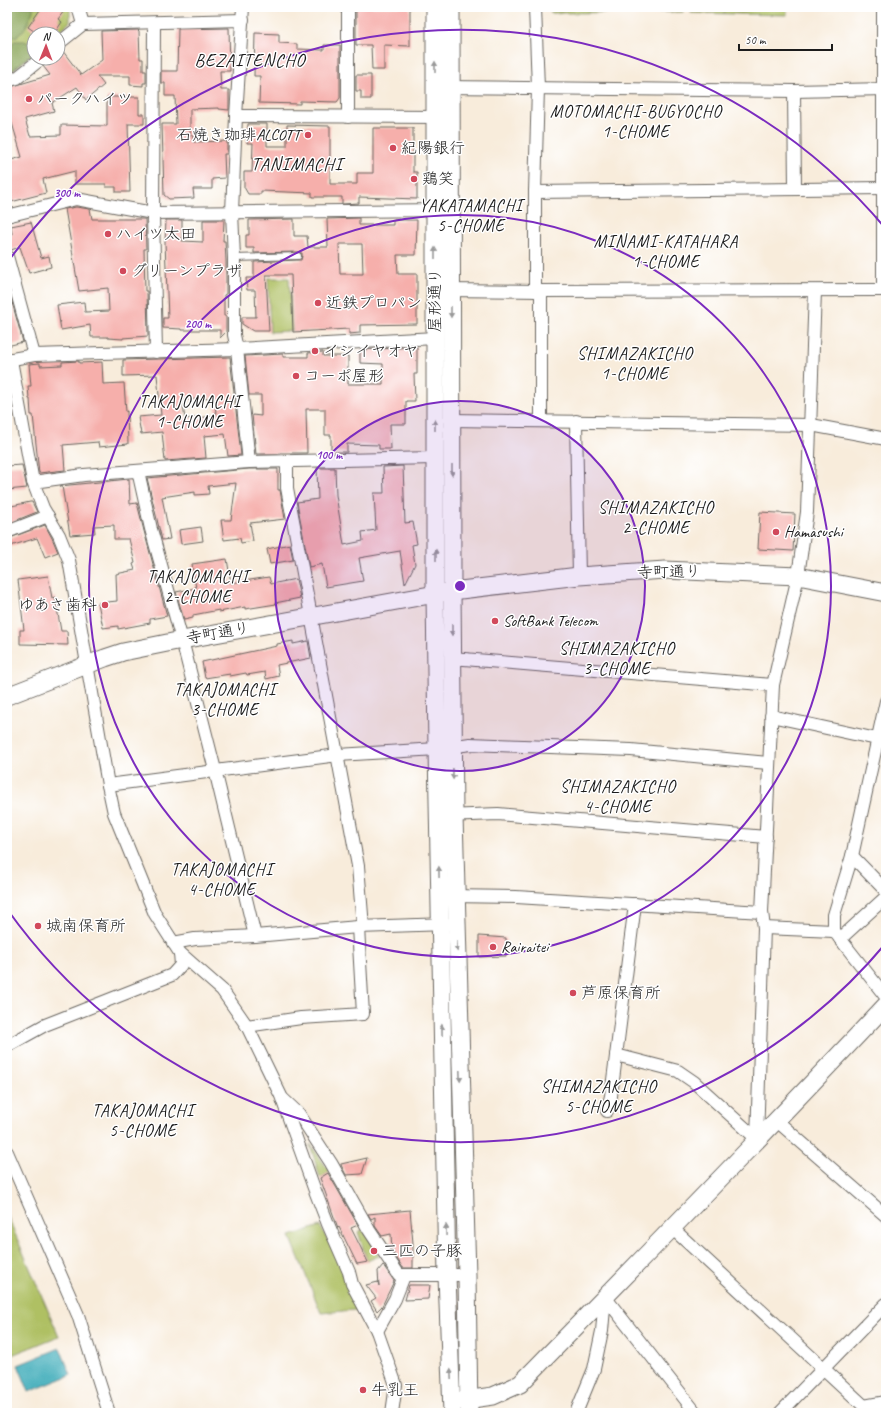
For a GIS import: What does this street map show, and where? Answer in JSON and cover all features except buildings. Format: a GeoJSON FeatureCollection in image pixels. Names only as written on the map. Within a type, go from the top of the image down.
{"type":"FeatureCollection","features":[{"type":"Feature","properties":{"kind":"street"},"geometry":{"type":"LineString","coordinates":[[78,7],[83,24]]}},
{"type":"Feature","properties":{"kind":"street"},"geometry":{"type":"LineString","coordinates":[[243,7],[232,212],[234,258],[234,335],[237,349],[249,462]]}},
{"type":"Feature","properties":{"kind":"street"},"geometry":{"type":"LineString","coordinates":[[348,7],[348,117]]}},
{"type":"Feature","properties":{"kind":"street","name":"屋形通り"},"geometry":{"type":"LineString","coordinates":[[435,7],[443,87],[443,290],[452,420],[444,592]]}},
{"type":"Feature","properties":{"kind":"street","name":"屋形通り"},"geometry":{"type":"LineString","coordinates":[[443,87],[451,7]]}},
{"type":"Feature","properties":{"kind":"street"},"geometry":{"type":"LineString","coordinates":[[535,7],[538,88],[535,192],[541,421]]}},
{"type":"Feature","properties":{"kind":"street"},"geometry":{"type":"LineString","coordinates":[[443,290],[884,290],[884,7]]}},
{"type":"Feature","properties":{"kind":"street"},"geometry":{"type":"LineString","coordinates":[[66,38],[83,24],[243,20]]}},
{"type":"Feature","properties":{"kind":"street"},"geometry":{"type":"LineString","coordinates":[[154,23],[153,213],[156,352]]}},
{"type":"Feature","properties":{"kind":"street"},"geometry":{"type":"LineString","coordinates":[[7,81],[17,78],[32,66]]}},
{"type":"Feature","properties":{"kind":"street"},"geometry":{"type":"LineString","coordinates":[[443,87],[794,91],[885,89]]}},
{"type":"Feature","properties":{"kind":"street"},"geometry":{"type":"LineString","coordinates":[[794,91],[795,188]]}},
{"type":"Feature","properties":{"kind":"street"},"geometry":{"type":"LineString","coordinates":[[236,116],[443,117]]}},
{"type":"Feature","properties":{"kind":"street"},"geometry":{"type":"LineString","coordinates":[[535,192],[884,188]]}},
{"type":"Feature","properties":{"kind":"street"},"geometry":{"type":"LineString","coordinates":[[7,216],[76,199],[153,213],[443,210]]}},
{"type":"Feature","properties":{"kind":"street"},"geometry":{"type":"LineString","coordinates":[[7,256],[34,355]]}},
{"type":"Feature","properties":{"kind":"street","name":"屋形通り"},"geometry":{"type":"LineString","coordinates":[[443,290],[435,338],[435,458],[444,592]]}},
{"type":"Feature","properties":{"kind":"street"},"geometry":{"type":"LineString","coordinates":[[757,1139],[764,928],[762,912],[768,763],[773,685],[798,576],[808,512],[815,291]]}},
{"type":"Feature","properties":{"kind":"street"},"geometry":{"type":"LineString","coordinates":[[392,1413],[396,1385],[377,1331],[352,1284],[349,1272],[314,1188],[281,1096],[247,1026],[222,990],[180,953],[155,914],[114,813],[69,560],[59,535],[43,508],[33,482],[9,360],[34,355],[237,349],[435,338]]}},
{"type":"Feature","properties":{"kind":"street"},"geometry":{"type":"LineString","coordinates":[[452,420],[811,426],[886,439]]}},
{"type":"Feature","properties":{"kind":"street"},"geometry":{"type":"LineString","coordinates":[[576,421],[579,576]]}},
{"type":"Feature","properties":{"kind":"street"},"geometry":{"type":"LineString","coordinates":[[33,482],[84,475],[138,472],[249,462],[435,458]]}},
{"type":"Feature","properties":{"kind":"street"},"geometry":{"type":"LineString","coordinates":[[247,1026],[301,1018],[363,1014],[358,866],[287,488],[287,461]]}},
{"type":"Feature","properties":{"kind":"street"},"geometry":{"type":"LineString","coordinates":[[138,472],[151,529],[216,770],[255,936]]}},
{"type":"Feature","properties":{"kind":"street"},"geometry":{"type":"LineString","coordinates":[[7,532],[48,516]]}},
{"type":"Feature","properties":{"kind":"street","name":"寺町通り"},"geometry":{"type":"LineString","coordinates":[[7,696],[123,652],[444,592],[579,576],[665,570],[798,576],[886,594]]}},
{"type":"Feature","properties":{"kind":"street"},"geometry":{"type":"LineString","coordinates":[[444,592],[452,658],[445,747]]}},
{"type":"Feature","properties":{"kind":"street"},"geometry":{"type":"LineString","coordinates":[[444,592],[448,896],[447,1276],[460,1407]]}},
{"type":"Feature","properties":{"kind":"street"},"geometry":{"type":"LineString","coordinates":[[452,658],[773,685]]}},
{"type":"Feature","properties":{"kind":"street"},"geometry":{"type":"LineString","coordinates":[[886,701],[882,740],[852,856],[834,914],[837,935],[886,997]]}},
{"type":"Feature","properties":{"kind":"street"},"geometry":{"type":"LineString","coordinates":[[771,716],[882,740]]}},
{"type":"Feature","properties":{"kind":"street"},"geometry":{"type":"LineString","coordinates":[[108,785],[338,755],[470,744],[631,750],[768,763]]}},
{"type":"Feature","properties":{"kind":"street"},"geometry":{"type":"LineString","coordinates":[[446,816],[498,814],[766,837]]}},
{"type":"Feature","properties":{"kind":"street"},"geometry":{"type":"LineString","coordinates":[[852,856],[886,891]]}},
{"type":"Feature","properties":{"kind":"street"},"geometry":{"type":"LineString","coordinates":[[448,896],[516,897],[762,912]]}},
{"type":"Feature","properties":{"kind":"street"},"geometry":{"type":"LineString","coordinates":[[764,928],[837,935],[886,897]]}},
{"type":"Feature","properties":{"kind":"street"},"geometry":{"type":"LineString","coordinates":[[607,1111],[611,1096],[636,904]]}},
{"type":"Feature","properties":{"kind":"street"},"geometry":{"type":"LineString","coordinates":[[173,943],[195,939],[255,936],[361,927],[448,924]]}},
{"type":"Feature","properties":{"kind":"street"},"geometry":{"type":"LineString","coordinates":[[448,924],[467,1275],[460,1407]]}},
{"type":"Feature","properties":{"kind":"street"},"geometry":{"type":"LineString","coordinates":[[7,1046],[45,1025],[172,975],[181,965],[180,953]]}},
{"type":"Feature","properties":{"kind":"street"},"geometry":{"type":"LineString","coordinates":[[460,1407],[493,1396],[520,1384],[777,1120],[886,1005]]}},
{"type":"Feature","properties":{"kind":"street"},"geometry":{"type":"LineString","coordinates":[[616,1055],[678,1071],[694,1082],[757,1139]]}},
{"type":"Feature","properties":{"kind":"street"},"geometry":{"type":"LineString","coordinates":[[281,1096],[299,1114],[331,1163],[372,1235],[399,1275],[467,1275]]}},
{"type":"Feature","properties":{"kind":"street"},"geometry":{"type":"LineString","coordinates":[[777,1120],[886,1216]]}},
{"type":"Feature","properties":{"kind":"street"},"geometry":{"type":"LineString","coordinates":[[7,1152],[78,1315],[109,1413]]}},
{"type":"Feature","properties":{"kind":"street"},"geometry":{"type":"LineString","coordinates":[[672,1228],[866,1409],[886,1402]]}},
{"type":"Feature","properties":{"kind":"street"},"geometry":{"type":"LineString","coordinates":[[377,1331],[395,1299],[404,1276]]}},
{"type":"Feature","properties":{"kind":"street"},"geometry":{"type":"LineString","coordinates":[[576,1413],[594,1369],[602,1332],[605,1297]]}},
{"type":"Feature","properties":{"kind":"street"},"geometry":{"type":"LineString","coordinates":[[605,1297],[696,1413]]}},
{"type":"Feature","properties":{"kind":"street"},"geometry":{"type":"LineString","coordinates":[[780,1413],[886,1304]]}},
{"type":"Feature","properties":{"kind":"lane"},"geometry":{"type":"LineString","coordinates":[[234,258],[298,256]]}},
{"type":"Feature","properties":{"kind":"green space"},"geometry":{"type":"Polygon","coordinates":[[[7,7],[70,7],[70,22],[65,26],[26,26],[26,60],[7,76],[7,7]]]}},
{"type":"Feature","properties":{"kind":"green space"},"geometry":{"type":"Polygon","coordinates":[[[7,7],[33,7],[33,11],[24,30],[17,36],[7,37],[7,7]]]}},
{"type":"Feature","properties":{"kind":"green space"},"geometry":{"type":"Polygon","coordinates":[[[551,7],[683,7],[683,12],[551,13],[551,7]]]}},
{"type":"Feature","properties":{"kind":"green space"},"geometry":{"type":"Polygon","coordinates":[[[691,7],[787,7],[787,15],[691,13],[691,7]]]}},
{"type":"Feature","properties":{"kind":"green space"},"geometry":{"type":"Polygon","coordinates":[[[14,41],[26,42],[26,58],[9,73],[7,73],[7,55],[14,41]]]}},
{"type":"Feature","properties":{"kind":"green space"},"geometry":{"type":"Polygon","coordinates":[[[268,278],[289,278],[292,331],[270,332],[268,278]]]}},
{"type":"Feature","properties":{"kind":"green space"},"geometry":{"type":"Polygon","coordinates":[[[310,1144],[330,1172],[320,1178],[310,1144]]]}},
{"type":"Feature","properties":{"kind":"green space"},"geometry":{"type":"Polygon","coordinates":[[[7,1215],[59,1336],[7,1357],[7,1215]]]}},
{"type":"Feature","properties":{"kind":"green space"},"geometry":{"type":"Polygon","coordinates":[[[320,1226],[366,1309],[321,1313],[290,1236],[320,1226]]]}},
{"type":"Feature","properties":{"kind":"green space"},"geometry":{"type":"Polygon","coordinates":[[[364,1229],[379,1256],[367,1261],[358,1232],[364,1229]]]}},
{"type":"Feature","properties":{"kind":"water"},"geometry":{"type":"Polygon","coordinates":[[[60,1348],[71,1375],[29,1392],[18,1365],[60,1348]]]}},
{"type":"Feature","properties":{"kind":"place","name":"パークハイツ"},"geometry":{"type":"Point","coordinates":[29,99]}},
{"type":"Feature","properties":{"kind":"place","name":"石焼き珈琲ALCOTT"},"geometry":{"type":"Point","coordinates":[308,135]}},
{"type":"Feature","properties":{"kind":"place","name":"紀陽銀行"},"geometry":{"type":"Point","coordinates":[393,148]}},
{"type":"Feature","properties":{"kind":"place","name":"鶏笑"},"geometry":{"type":"Point","coordinates":[414,179]}},
{"type":"Feature","properties":{"kind":"place","name":"ハイツ太田"},"geometry":{"type":"Point","coordinates":[108,234]}},
{"type":"Feature","properties":{"kind":"place","name":"グリーンプラザ"},"geometry":{"type":"Point","coordinates":[123,271]}},
{"type":"Feature","properties":{"kind":"place","name":"近鉄プロパン"},"geometry":{"type":"Point","coordinates":[318,303]}},
{"type":"Feature","properties":{"kind":"place","name":"イシイヤオヤ"},"geometry":{"type":"Point","coordinates":[315,351]}},
{"type":"Feature","properties":{"kind":"place","name":"コーポ屋形"},"geometry":{"type":"Point","coordinates":[296,376]}},
{"type":"Feature","properties":{"kind":"place","name":"Hamasushi"},"geometry":{"type":"Point","coordinates":[776,532]}},
{"type":"Feature","properties":{"kind":"place","name":"ゆあさ歯科"},"geometry":{"type":"Point","coordinates":[105,605]}},
{"type":"Feature","properties":{"kind":"place","name":"SoftBank Telecom"},"geometry":{"type":"Point","coordinates":[495,621]}},
{"type":"Feature","properties":{"kind":"place","name":"城南保育所"},"geometry":{"type":"Point","coordinates":[38,926]}},
{"type":"Feature","properties":{"kind":"place","name":"Rairaitei"},"geometry":{"type":"Point","coordinates":[493,947]}},
{"type":"Feature","properties":{"kind":"place","name":"芦原保育所"},"geometry":{"type":"Point","coordinates":[573,993]}},
{"type":"Feature","properties":{"kind":"place","name":"三匹の子豚"},"geometry":{"type":"Point","coordinates":[374,1251]}},
{"type":"Feature","properties":{"kind":"place","name":"牛乳王"},"geometry":{"type":"Point","coordinates":[363,1390]}},
{"type":"Feature","properties":{"kind":"district","name":"BEZAITENCHO"},"geometry":{"type":"Point","coordinates":[250,60]}},
{"type":"Feature","properties":{"kind":"district","name":"MOTOMACHI-BUGYOCHO 1-CHOME"},"geometry":{"type":"Point","coordinates":[636,121]}},
{"type":"Feature","properties":{"kind":"district","name":"TANIMACHI"},"geometry":{"type":"Point","coordinates":[297,164]}},
{"type":"Feature","properties":{"kind":"district","name":"YAKATAMACHI 5-CHOME"},"geometry":{"type":"Point","coordinates":[471,215]}},
{"type":"Feature","properties":{"kind":"district","name":"MINAMI-KATAHARA 1-CHOME"},"geometry":{"type":"Point","coordinates":[666,251]}},
{"type":"Feature","properties":{"kind":"district","name":"SHIMAZAKICHO 1-CHOME"},"geometry":{"type":"Point","coordinates":[635,363]}},
{"type":"Feature","properties":{"kind":"district","name":"TAKAJOMACHI 1-CHOME"},"geometry":{"type":"Point","coordinates":[190,411]}},
{"type":"Feature","properties":{"kind":"district","name":"SHIMAZAKICHO 2-CHOME"},"geometry":{"type":"Point","coordinates":[656,517]}},
{"type":"Feature","properties":{"kind":"district","name":"TAKAJOMACHI 2-CHOME"},"geometry":{"type":"Point","coordinates":[198,586]}},
{"type":"Feature","properties":{"kind":"district","name":"SHIMAZAKICHO 3-CHOME"},"geometry":{"type":"Point","coordinates":[617,658]}},
{"type":"Feature","properties":{"kind":"district","name":"TAKAJOMACHI 3-CHOME"},"geometry":{"type":"Point","coordinates":[225,699]}},
{"type":"Feature","properties":{"kind":"district","name":"SHIMAZAKICHO 4-CHOME"},"geometry":{"type":"Point","coordinates":[618,796]}},
{"type":"Feature","properties":{"kind":"district","name":"TAKAJOMACHI 4-CHOME"},"geometry":{"type":"Point","coordinates":[222,879]}},
{"type":"Feature","properties":{"kind":"district","name":"SHIMAZAKICHO 5-CHOME"},"geometry":{"type":"Point","coordinates":[599,1096]}},
{"type":"Feature","properties":{"kind":"district","name":"TAKAJOMACHI 5-CHOME"},"geometry":{"type":"Point","coordinates":[143,1120]}}]}
